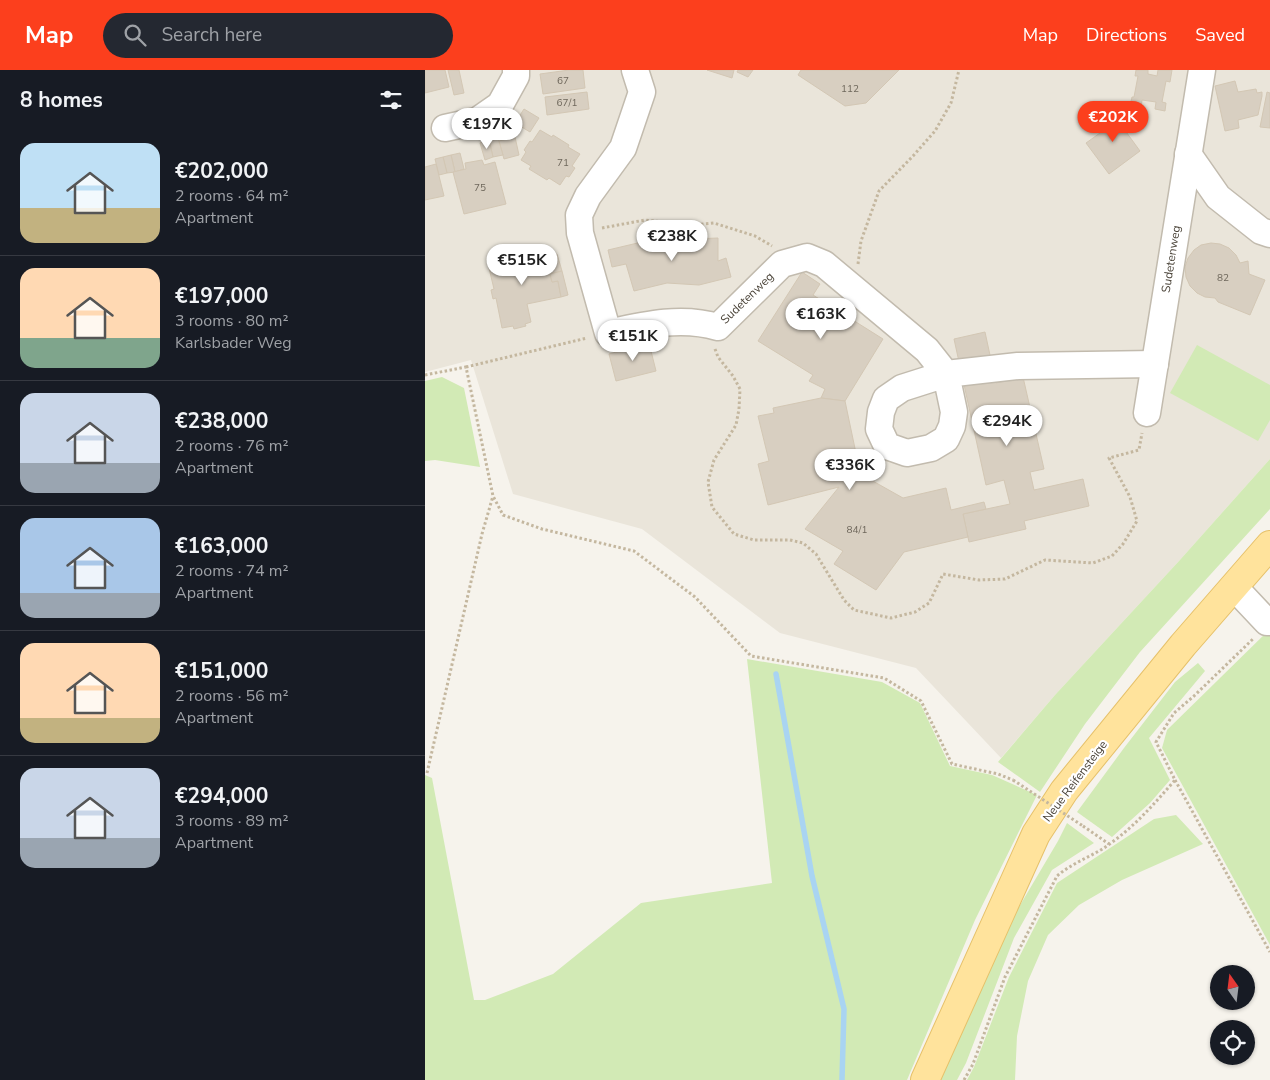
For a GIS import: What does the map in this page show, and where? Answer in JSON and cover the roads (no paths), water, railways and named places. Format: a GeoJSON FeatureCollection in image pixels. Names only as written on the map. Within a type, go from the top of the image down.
{"type":"FeatureCollection","features":[{"type":"Feature","properties":{"kind":"main road","name":"Neue Reifensteige"},"geometry":{"type":"LineString","coordinates":[[925,1080],[1036,834],[1064,791],[1183,645],[1270,545]]}},
{"type":"Feature","properties":{"kind":"street"},"geometry":{"type":"LineString","coordinates":[[445,128],[477,121],[500,105],[516,76],[516,70]]}},
{"type":"Feature","properties":{"kind":"street","name":"Sudetenweg"},"geometry":{"type":"LineString","coordinates":[[635,70],[642,92],[623,148],[588,196],[579,215],[580,233],[608,333],[651,323],[701,321],[718,327],[782,264],[807,257],[823,264],[927,350],[946,374],[1019,366],[1155,364]]}},
{"type":"Feature","properties":{"kind":"street","name":"Sudetenweg"},"geometry":{"type":"LineString","coordinates":[[1147,413],[1202,70]]}},
{"type":"Feature","properties":{"kind":"street"},"geometry":{"type":"LineString","coordinates":[[1188,154],[1218,197],[1261,231],[1270,234]]}},
{"type":"Feature","properties":{"kind":"street"},"geometry":{"type":"LineString","coordinates":[[1234,587],[1269,622]]}},
{"type":"Feature","properties":{"kind":"waterway"},"geometry":{"type":"LineString","coordinates":[[776,674],[812,876],[844,1009],[842,1080]]}}]}
